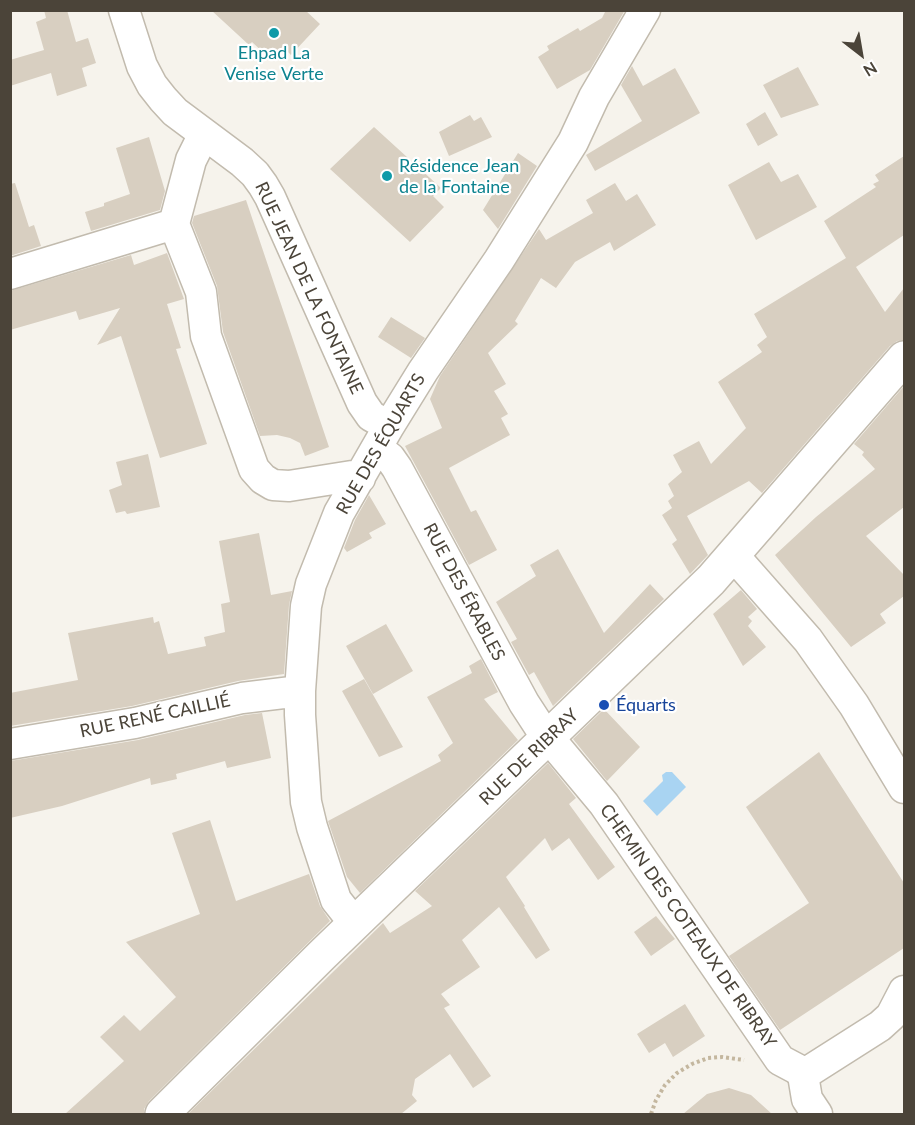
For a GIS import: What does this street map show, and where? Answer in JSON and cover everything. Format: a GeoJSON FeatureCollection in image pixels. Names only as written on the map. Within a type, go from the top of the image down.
{"type":"FeatureCollection","features":[{"type":"Feature","properties":{"kind":"street","name":"RUE JEAN DE LA FONTAINE"},"geometry":{"type":"LineString","coordinates":[[124,10],[142,66],[152,85],[175,112],[242,162],[263,185],[362,403],[383,437]]}},
{"type":"Feature","properties":{"kind":"street","name":"RUE DES ÉQUARTS"},"geometry":{"type":"LineString","coordinates":[[355,924],[336,900],[306,802],[300,691],[306,606],[311,584],[339,513],[383,437],[573,142],[594,97],[645,10]]}},
{"type":"Feature","properties":{"kind":"street"},"geometry":{"type":"LineString","coordinates":[[204,134],[191,160],[174,224],[201,292],[206,336],[254,469],[263,479],[273,485],[289,486],[352,476],[360,478]]}},
{"type":"Feature","properties":{"kind":"street"},"geometry":{"type":"LineString","coordinates":[[10,274],[174,224]]}},
{"type":"Feature","properties":{"kind":"street","name":"RUE DE RIBRAY"},"geometry":{"type":"LineString","coordinates":[[162,1114],[734,556],[904,358]]}},
{"type":"Feature","properties":{"kind":"street","name":"RUE DES ÉRABLES"},"geometry":{"type":"LineString","coordinates":[[383,437],[390,458],[524,703],[549,738]]}},
{"type":"Feature","properties":{"kind":"street"},"geometry":{"type":"LineString","coordinates":[[734,556],[808,640],[854,705],[904,788]]}},
{"type":"Feature","properties":{"kind":"street","name":"RUE RENÉ CAILLIÉ"},"geometry":{"type":"LineString","coordinates":[[10,744],[135,723],[242,698],[300,691]]}},
{"type":"Feature","properties":{"kind":"street","name":"CHEMIN DES COTEAUX DE RIBRAY"},"geometry":{"type":"LineString","coordinates":[[549,738],[604,804],[780,1060],[803,1075]]}},
{"type":"Feature","properties":{"kind":"street"},"geometry":{"type":"LineString","coordinates":[[817,1114],[807,1099],[803,1075],[880,1026],[891,1016],[903,997]]}},
{"type":"Feature","properties":{"kind":"path"},"geometry":{"type":"LineString","coordinates":[[651,1114],[656,1100],[671,1079],[692,1064],[708,1058]]}},
{"type":"Feature","properties":{"kind":"water"},"geometry":{"type":"Polygon","coordinates":[[[672,772],[686,787],[657,816],[643,801],[663,781],[662,775],[672,772]]]}},
{"type":"Feature","properties":{"kind":"building"},"geometry":{"type":"Polygon","coordinates":[[[44,10],[67,10],[76,42],[88,38],[96,63],[82,68],[87,86],[57,96],[51,73],[10,86],[10,60],[44,50],[36,22],[46,18],[44,10]]]}},
{"type":"Feature","properties":{"kind":"building","name":"Ehpad La Venise Verte"},"geometry":{"type":"Polygon","coordinates":[[[211,10],[305,10],[320,24],[291,55],[286,50],[266,55],[252,42],[249,45],[211,10]]]}},
{"type":"Feature","properties":{"kind":"building"},"geometry":{"type":"Polygon","coordinates":[[[606,10],[625,10],[590,70],[557,89],[538,57],[549,50],[547,46],[578,28],[580,31],[602,18],[606,10]]]}},
{"type":"Feature","properties":{"kind":"building"},"geometry":{"type":"Polygon","coordinates":[[[632,66],[643,86],[675,68],[700,113],[595,171],[586,155],[642,121],[621,85],[632,66]]]}},
{"type":"Feature","properties":{"kind":"building"},"geometry":{"type":"Polygon","coordinates":[[[798,67],[819,105],[781,118],[763,85],[798,67]]]}},
{"type":"Feature","properties":{"kind":"building"},"geometry":{"type":"Polygon","coordinates":[[[765,112],[778,135],[758,146],[746,124],[765,112]]]}},
{"type":"Feature","properties":{"kind":"building"},"geometry":{"type":"Polygon","coordinates":[[[470,115],[474,121],[481,117],[492,137],[449,156],[439,132],[470,115]]]}},
{"type":"Feature","properties":{"kind":"building","name":"Résidence Jean de la Fontaine"},"geometry":{"type":"Polygon","coordinates":[[[374,127],[441,188],[433,196],[444,207],[410,242],[330,169],[374,127]]]}},
{"type":"Feature","properties":{"kind":"building"},"geometry":{"type":"Polygon","coordinates":[[[149,137],[165,191],[160,210],[91,231],[85,212],[130,194],[116,148],[149,137]]]}},
{"type":"Feature","properties":{"kind":"building"},"geometry":{"type":"Polygon","coordinates":[[[518,153],[537,166],[498,229],[483,210],[518,153]]]}},
{"type":"Feature","properties":{"kind":"building"},"geometry":{"type":"Polygon","coordinates":[[[904,156],[904,235],[856,267],[885,312],[904,288],[904,340],[897,341],[890,346],[762,493],[749,481],[687,516],[708,555],[690,574],[672,544],[677,540],[662,515],[672,508],[668,501],[674,496],[668,484],[682,472],[673,455],[699,441],[711,464],[746,428],[718,382],[762,352],[757,345],[767,337],[754,314],[846,258],[824,221],[876,187],[873,184],[879,181],[875,175],[904,156]]]}},
{"type":"Feature","properties":{"kind":"building"},"geometry":{"type":"Polygon","coordinates":[[[769,162],[781,182],[798,174],[817,207],[756,240],[728,185],[769,162]]]}},
{"type":"Feature","properties":{"kind":"building"},"geometry":{"type":"Polygon","coordinates":[[[15,183],[29,227],[34,225],[41,246],[10,256],[10,184],[15,183]]]}},
{"type":"Feature","properties":{"kind":"building"},"geometry":{"type":"Polygon","coordinates":[[[615,183],[626,201],[637,194],[656,225],[614,251],[610,242],[575,262],[556,288],[541,278],[515,321],[518,324],[488,353],[506,384],[494,391],[508,414],[501,418],[510,435],[449,468],[471,512],[476,510],[497,550],[469,565],[405,446],[442,428],[430,399],[440,376],[539,229],[546,240],[593,213],[586,200],[615,183]]]}},
{"type":"Feature","properties":{"kind":"building"},"geometry":{"type":"Polygon","coordinates":[[[246,200],[329,447],[305,456],[300,443],[290,438],[277,435],[260,436],[223,332],[217,286],[192,223],[194,216],[246,200]]]}},
{"type":"Feature","properties":{"kind":"building"},"geometry":{"type":"Polygon","coordinates":[[[167,253],[184,299],[167,304],[181,348],[176,349],[207,444],[160,458],[121,336],[97,345],[120,308],[79,320],[76,311],[10,330],[10,291],[131,255],[134,265],[167,253]]]}},
{"type":"Feature","properties":{"kind":"building"},"geometry":{"type":"Polygon","coordinates":[[[391,317],[425,338],[411,358],[378,337],[391,317]]]}},
{"type":"Feature","properties":{"kind":"building"},"geometry":{"type":"Polygon","coordinates":[[[904,386],[904,507],[866,536],[904,575],[904,596],[880,614],[886,623],[851,647],[775,555],[816,517],[875,469],[862,455],[864,452],[854,444],[904,386]]]}},
{"type":"Feature","properties":{"kind":"building"},"geometry":{"type":"Polygon","coordinates":[[[148,454],[160,507],[127,514],[125,511],[116,513],[109,490],[122,485],[116,462],[148,454]]]}},
{"type":"Feature","properties":{"kind":"building"},"geometry":{"type":"Polygon","coordinates":[[[369,495],[386,524],[369,533],[372,538],[347,552],[344,548],[355,520],[369,495]]]}},
{"type":"Feature","properties":{"kind":"building"},"geometry":{"type":"Polygon","coordinates":[[[259,533],[271,595],[292,591],[284,674],[238,681],[132,706],[10,726],[10,693],[78,680],[68,633],[153,617],[154,623],[159,621],[168,654],[206,646],[204,637],[225,632],[221,604],[230,602],[219,541],[259,533]]]}},
{"type":"Feature","properties":{"kind":"building"},"geometry":{"type":"Polygon","coordinates":[[[558,549],[604,633],[650,584],[664,599],[553,706],[534,672],[529,675],[511,642],[517,639],[496,602],[536,576],[530,565],[558,549]]]}},
{"type":"Feature","properties":{"kind":"building"},"geometry":{"type":"Polygon","coordinates":[[[741,590],[757,609],[748,617],[752,621],[748,626],[766,647],[743,666],[713,614],[741,590]]]}},
{"type":"Feature","properties":{"kind":"building"},"geometry":{"type":"Polygon","coordinates":[[[386,624],[413,671],[373,694],[346,646],[386,624]]]}},
{"type":"Feature","properties":{"kind":"building"},"geometry":{"type":"Polygon","coordinates":[[[481,659],[498,692],[484,699],[518,740],[360,893],[347,877],[328,821],[441,761],[438,755],[453,743],[427,697],[472,673],[469,666],[481,659]]]}},
{"type":"Feature","properties":{"kind":"building"},"geometry":{"type":"Polygon","coordinates":[[[364,679],[403,747],[379,757],[342,691],[364,679]]]}},
{"type":"Feature","properties":{"kind":"building"},"geometry":{"type":"Polygon","coordinates":[[[604,709],[640,747],[607,781],[573,739],[604,709]]]}},
{"type":"Feature","properties":{"kind":"building"},"geometry":{"type":"Polygon","coordinates":[[[262,713],[271,758],[227,768],[225,761],[176,774],[177,779],[151,785],[150,778],[62,806],[10,818],[10,761],[138,740],[262,713]]]}},
{"type":"Feature","properties":{"kind":"building"},"geometry":{"type":"Polygon","coordinates":[[[819,752],[904,883],[904,948],[780,1030],[729,956],[809,903],[746,807],[819,752]]]}},
{"type":"Feature","properties":{"kind":"building"},"geometry":{"type":"Polygon","coordinates":[[[548,763],[576,798],[569,804],[615,867],[598,880],[569,838],[552,851],[545,838],[506,877],[550,950],[536,959],[499,907],[462,940],[480,967],[441,994],[450,1005],[444,1008],[491,1076],[473,1088],[450,1054],[415,1079],[412,1095],[417,1101],[401,1114],[188,1114],[383,923],[390,933],[432,906],[415,891],[548,763]]]}},
{"type":"Feature","properties":{"kind":"building"},"geometry":{"type":"Polygon","coordinates":[[[210,820],[236,901],[309,874],[320,906],[330,921],[149,1101],[144,1114],[65,1114],[124,1061],[100,1037],[124,1015],[140,1031],[176,997],[126,942],[200,914],[172,833],[210,820]]]}},
{"type":"Feature","properties":{"kind":"building"},"geometry":{"type":"Polygon","coordinates":[[[656,916],[675,939],[651,956],[634,932],[656,916]]]}},
{"type":"Feature","properties":{"kind":"building"},"geometry":{"type":"Polygon","coordinates":[[[685,1004],[705,1036],[673,1057],[665,1043],[649,1053],[637,1034],[685,1004]]]}},
{"type":"Feature","properties":{"kind":"building"},"geometry":{"type":"Polygon","coordinates":[[[729,1088],[751,1095],[772,1114],[683,1114],[707,1094],[729,1088]]]}},
{"type":"Feature","properties":{"kind":"place","name":"Ehpad La Venise Verte"},"geometry":{"type":"Point","coordinates":[274,33]}},
{"type":"Feature","properties":{"kind":"place","name":"Résidence Jean de la Fontaine"},"geometry":{"type":"Point","coordinates":[387,176]}},
{"type":"Feature","properties":{"kind":"place","name":"Équarts"},"geometry":{"type":"Point","coordinates":[604,705]}}]}
